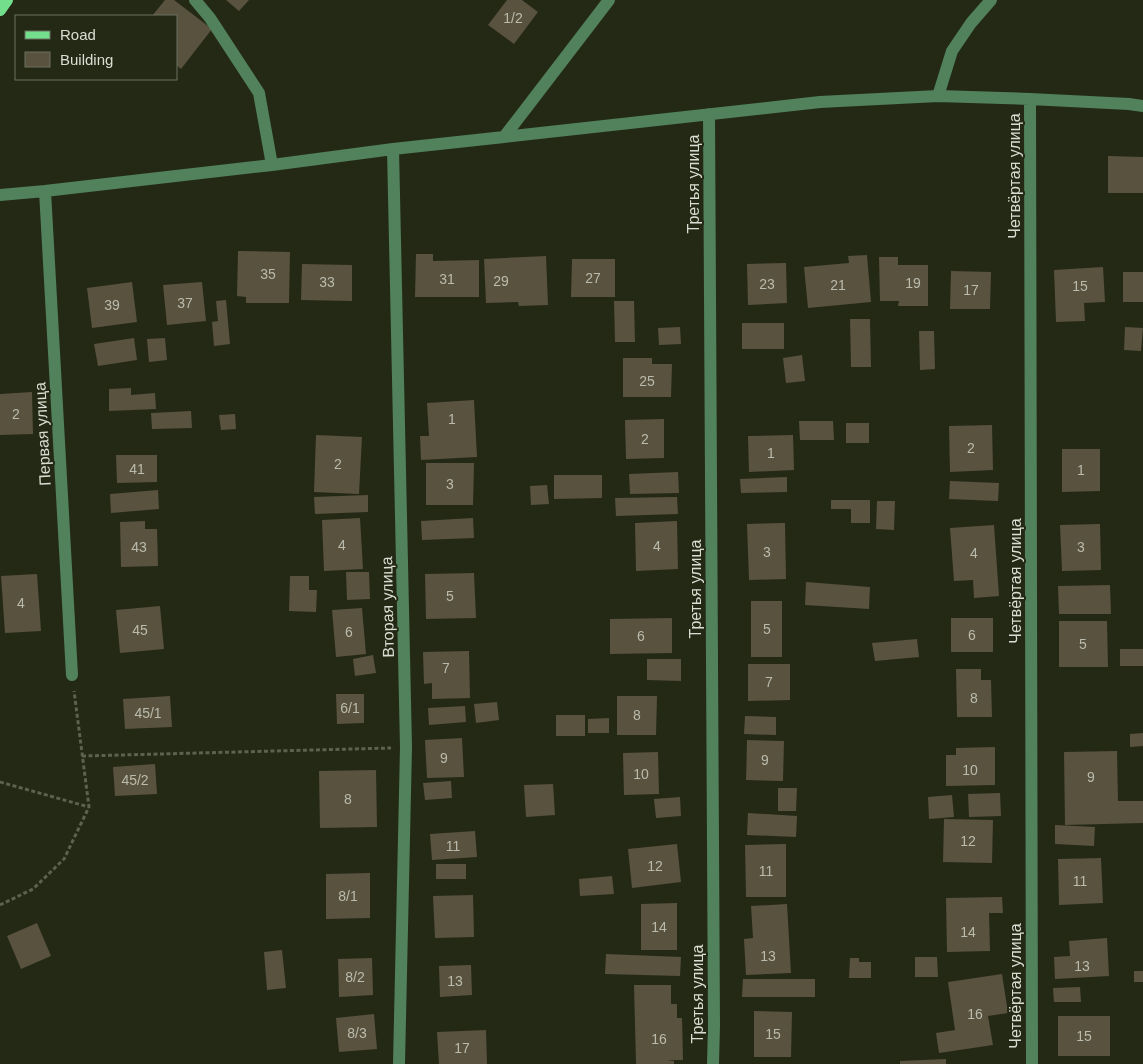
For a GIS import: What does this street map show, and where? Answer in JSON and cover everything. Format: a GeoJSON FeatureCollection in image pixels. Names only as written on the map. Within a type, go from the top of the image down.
{"type":"FeatureCollection","features":[{"type":"Feature","properties":{"kind":"main road"},"geometry":{"type":"LineString","coordinates":[[0,10],[7,0]]}},
{"type":"Feature","properties":{"kind":"street"},"geometry":{"type":"LineString","coordinates":[[195,0],[210,18],[259,93],[272,166]]}},
{"type":"Feature","properties":{"kind":"street"},"geometry":{"type":"LineString","coordinates":[[504,136],[609,0]]}},
{"type":"Feature","properties":{"kind":"street"},"geometry":{"type":"LineString","coordinates":[[938,96],[952,51],[971,23],[991,0]]}},
{"type":"Feature","properties":{"kind":"street"},"geometry":{"type":"LineString","coordinates":[[0,195],[272,166],[504,136],[820,102],[938,96],[1143,106]]}},
{"type":"Feature","properties":{"kind":"street","name":"Четвёртая улица"},"geometry":{"type":"LineString","coordinates":[[1030,99],[1032,1064]]}},
{"type":"Feature","properties":{"kind":"street","name":"Третья улица"},"geometry":{"type":"LineString","coordinates":[[709,114],[713,1064]]}},
{"type":"Feature","properties":{"kind":"street","name":"Вторая улица"},"geometry":{"type":"LineString","coordinates":[[393,149],[406,747],[399,1064]]}},
{"type":"Feature","properties":{"kind":"street","name":"Первая улица"},"geometry":{"type":"LineString","coordinates":[[45,191],[72,675]]}},
{"type":"Feature","properties":{"kind":"path"},"geometry":{"type":"LineString","coordinates":[[0,904],[33,889],[64,859],[89,807],[72,675]]}},
{"type":"Feature","properties":{"kind":"path"},"geometry":{"type":"LineString","coordinates":[[82,756],[406,747]]}},
{"type":"Feature","properties":{"kind":"path"},"geometry":{"type":"LineString","coordinates":[[0,782],[89,807]]}},
{"type":"Feature","properties":{"kind":"building"},"geometry":{"type":"Polygon","coordinates":[[[165,0],[174,0],[212,29],[181,69],[178,67],[178,15],[153,15],[165,0]]]}},
{"type":"Feature","properties":{"kind":"building"},"geometry":{"type":"Polygon","coordinates":[[[226,0],[249,0],[239,11],[226,0]]]}},
{"type":"Feature","properties":{"kind":"building"},"geometry":{"type":"Polygon","coordinates":[[[507,0],[522,0],[538,12],[514,44],[488,25],[507,0]]]}},
{"type":"Feature","properties":{"kind":"building"},"geometry":{"type":"Polygon","coordinates":[[[1108,156],[1143,157],[1143,193],[1108,193],[1108,156]]]}},
{"type":"Feature","properties":{"kind":"building"},"geometry":{"type":"Polygon","coordinates":[[[238,251],[290,252],[289,303],[246,303],[246,297],[237,296],[238,251]]]}},
{"type":"Feature","properties":{"kind":"building"},"geometry":{"type":"Polygon","coordinates":[[[416,254],[433,254],[433,261],[479,260],[479,297],[415,297],[416,254]]]}},
{"type":"Feature","properties":{"kind":"building"},"geometry":{"type":"Polygon","coordinates":[[[867,255],[871,302],[808,308],[804,267],[849,263],[848,256],[867,255]]]}},
{"type":"Feature","properties":{"kind":"building"},"geometry":{"type":"Polygon","coordinates":[[[546,256],[548,305],[519,306],[518,302],[486,303],[484,259],[546,256]]]}},
{"type":"Feature","properties":{"kind":"building"},"geometry":{"type":"Polygon","coordinates":[[[879,257],[898,257],[898,265],[928,265],[928,306],[898,306],[899,301],[880,301],[879,257]]]}},
{"type":"Feature","properties":{"kind":"building"},"geometry":{"type":"Polygon","coordinates":[[[572,259],[615,259],[615,297],[571,297],[572,259]]]}},
{"type":"Feature","properties":{"kind":"building"},"geometry":{"type":"Polygon","coordinates":[[[786,263],[787,303],[748,305],[747,264],[786,263]]]}},
{"type":"Feature","properties":{"kind":"building"},"geometry":{"type":"Polygon","coordinates":[[[302,264],[352,265],[352,301],[301,300],[302,264]]]}},
{"type":"Feature","properties":{"kind":"building"},"geometry":{"type":"Polygon","coordinates":[[[1103,267],[1105,302],[1084,303],[1085,321],[1056,322],[1054,270],[1103,267]]]}},
{"type":"Feature","properties":{"kind":"building"},"geometry":{"type":"Polygon","coordinates":[[[951,271],[991,272],[990,309],[950,309],[951,271]]]}},
{"type":"Feature","properties":{"kind":"building"},"geometry":{"type":"Polygon","coordinates":[[[1123,272],[1143,272],[1143,302],[1123,302],[1123,272]]]}},
{"type":"Feature","properties":{"kind":"building"},"geometry":{"type":"Polygon","coordinates":[[[132,282],[137,322],[92,328],[87,288],[132,282]]]}},
{"type":"Feature","properties":{"kind":"building"},"geometry":{"type":"Polygon","coordinates":[[[202,282],[206,321],[167,325],[163,285],[202,282]]]}},
{"type":"Feature","properties":{"kind":"building"},"geometry":{"type":"Polygon","coordinates":[[[226,300],[230,344],[214,346],[212,322],[218,321],[216,301],[226,300]]]}},
{"type":"Feature","properties":{"kind":"building"},"geometry":{"type":"Polygon","coordinates":[[[614,301],[634,301],[635,342],[615,342],[614,301]]]}},
{"type":"Feature","properties":{"kind":"building"},"geometry":{"type":"Polygon","coordinates":[[[850,319],[870,319],[871,367],[851,367],[850,319]]]}},
{"type":"Feature","properties":{"kind":"building"},"geometry":{"type":"Polygon","coordinates":[[[742,323],[784,323],[784,349],[742,349],[742,323]]]}},
{"type":"Feature","properties":{"kind":"building"},"geometry":{"type":"Polygon","coordinates":[[[680,327],[681,344],[659,345],[658,328],[680,327]]]}},
{"type":"Feature","properties":{"kind":"building"},"geometry":{"type":"Polygon","coordinates":[[[1125,327],[1143,328],[1141,351],[1124,350],[1125,327]]]}},
{"type":"Feature","properties":{"kind":"building"},"geometry":{"type":"Polygon","coordinates":[[[919,331],[934,331],[935,369],[920,370],[919,331]]]}},
{"type":"Feature","properties":{"kind":"building"},"geometry":{"type":"Polygon","coordinates":[[[134,338],[137,360],[98,366],[94,344],[134,338]]]}},
{"type":"Feature","properties":{"kind":"building"},"geometry":{"type":"Polygon","coordinates":[[[165,338],[167,360],[149,362],[147,339],[165,338]]]}},
{"type":"Feature","properties":{"kind":"building"},"geometry":{"type":"Polygon","coordinates":[[[802,355],[805,381],[786,383],[783,358],[802,355]]]}},
{"type":"Feature","properties":{"kind":"building"},"geometry":{"type":"Polygon","coordinates":[[[623,358],[652,358],[652,364],[672,364],[671,397],[623,397],[623,358]]]}},
{"type":"Feature","properties":{"kind":"building"},"geometry":{"type":"Polygon","coordinates":[[[131,388],[131,395],[155,393],[156,409],[109,411],[109,389],[131,388]]]}},
{"type":"Feature","properties":{"kind":"building"},"geometry":{"type":"Polygon","coordinates":[[[32,392],[33,434],[0,435],[0,394],[32,392]]]}},
{"type":"Feature","properties":{"kind":"building"},"geometry":{"type":"Polygon","coordinates":[[[474,400],[477,457],[421,460],[420,436],[429,436],[427,403],[474,400]]]}},
{"type":"Feature","properties":{"kind":"building"},"geometry":{"type":"Polygon","coordinates":[[[191,411],[192,428],[152,429],[151,413],[191,411]]]}},
{"type":"Feature","properties":{"kind":"building"},"geometry":{"type":"Polygon","coordinates":[[[235,414],[236,429],[221,430],[219,415],[235,414]]]}},
{"type":"Feature","properties":{"kind":"building"},"geometry":{"type":"Polygon","coordinates":[[[664,419],[664,458],[626,459],[625,420],[664,419]]]}},
{"type":"Feature","properties":{"kind":"building"},"geometry":{"type":"Polygon","coordinates":[[[799,421],[833,421],[834,440],[800,440],[799,421]]]}},
{"type":"Feature","properties":{"kind":"building"},"geometry":{"type":"Polygon","coordinates":[[[846,423],[869,423],[869,443],[846,443],[846,423]]]}},
{"type":"Feature","properties":{"kind":"building"},"geometry":{"type":"Polygon","coordinates":[[[992,425],[993,470],[950,472],[949,426],[992,425]]]}},
{"type":"Feature","properties":{"kind":"building"},"geometry":{"type":"Polygon","coordinates":[[[316,435],[362,437],[359,494],[314,492],[316,435]]]}},
{"type":"Feature","properties":{"kind":"building"},"geometry":{"type":"Polygon","coordinates":[[[793,435],[794,470],[749,472],[748,436],[793,435]]]}},
{"type":"Feature","properties":{"kind":"building"},"geometry":{"type":"Polygon","coordinates":[[[1062,449],[1100,449],[1100,491],[1062,492],[1062,449]]]}},
{"type":"Feature","properties":{"kind":"building"},"geometry":{"type":"Polygon","coordinates":[[[116,455],[157,455],[157,482],[117,483],[116,455]]]}},
{"type":"Feature","properties":{"kind":"building"},"geometry":{"type":"Polygon","coordinates":[[[426,463],[474,463],[473,505],[426,505],[426,463]]]}},
{"type":"Feature","properties":{"kind":"building"},"geometry":{"type":"Polygon","coordinates":[[[678,472],[679,493],[630,494],[629,474],[678,472]]]}},
{"type":"Feature","properties":{"kind":"building"},"geometry":{"type":"Polygon","coordinates":[[[554,475],[602,475],[602,498],[554,499],[554,475]]]}},
{"type":"Feature","properties":{"kind":"building"},"geometry":{"type":"Polygon","coordinates":[[[787,477],[787,492],[741,493],[740,479],[787,477]]]}},
{"type":"Feature","properties":{"kind":"building"},"geometry":{"type":"Polygon","coordinates":[[[950,481],[999,483],[998,501],[949,499],[950,481]]]}},
{"type":"Feature","properties":{"kind":"building"},"geometry":{"type":"Polygon","coordinates":[[[547,485],[549,504],[531,505],[530,486],[547,485]]]}},
{"type":"Feature","properties":{"kind":"building"},"geometry":{"type":"Polygon","coordinates":[[[158,490],[159,509],[111,513],[110,494],[158,490]]]}},
{"type":"Feature","properties":{"kind":"building"},"geometry":{"type":"Polygon","coordinates":[[[368,495],[368,512],[315,514],[314,497],[368,495]]]}},
{"type":"Feature","properties":{"kind":"building"},"geometry":{"type":"Polygon","coordinates":[[[677,497],[678,514],[616,516],[615,498],[677,497]]]}},
{"type":"Feature","properties":{"kind":"building"},"geometry":{"type":"Polygon","coordinates":[[[831,500],[870,500],[870,523],[851,523],[851,509],[831,509],[831,500]]]}},
{"type":"Feature","properties":{"kind":"building"},"geometry":{"type":"Polygon","coordinates":[[[877,501],[895,501],[894,530],[876,529],[877,501]]]}},
{"type":"Feature","properties":{"kind":"building"},"geometry":{"type":"Polygon","coordinates":[[[360,518],[363,569],[324,571],[322,520],[360,518]]]}},
{"type":"Feature","properties":{"kind":"building"},"geometry":{"type":"Polygon","coordinates":[[[473,518],[474,538],[422,540],[421,521],[473,518]]]}},
{"type":"Feature","properties":{"kind":"building"},"geometry":{"type":"Polygon","coordinates":[[[145,521],[145,529],[157,529],[158,566],[121,567],[120,522],[145,521]]]}},
{"type":"Feature","properties":{"kind":"building"},"geometry":{"type":"Polygon","coordinates":[[[677,521],[678,569],[636,571],[635,523],[677,521]]]}},
{"type":"Feature","properties":{"kind":"building"},"geometry":{"type":"Polygon","coordinates":[[[785,523],[786,579],[749,580],[747,524],[785,523]]]}},
{"type":"Feature","properties":{"kind":"building"},"geometry":{"type":"Polygon","coordinates":[[[1100,524],[1101,570],[1062,571],[1060,525],[1100,524]]]}},
{"type":"Feature","properties":{"kind":"building"},"geometry":{"type":"Polygon","coordinates":[[[994,525],[999,596],[974,598],[973,580],[954,581],[950,528],[994,525]]]}},
{"type":"Feature","properties":{"kind":"building"},"geometry":{"type":"Polygon","coordinates":[[[346,572],[369,572],[370,599],[347,600],[346,572]]]}},
{"type":"Feature","properties":{"kind":"building"},"geometry":{"type":"Polygon","coordinates":[[[474,573],[476,618],[426,619],[425,574],[474,573]]]}},
{"type":"Feature","properties":{"kind":"building"},"geometry":{"type":"Polygon","coordinates":[[[37,574],[41,631],[5,633],[1,576],[37,574]]]}},
{"type":"Feature","properties":{"kind":"building"},"geometry":{"type":"Polygon","coordinates":[[[290,576],[309,576],[309,590],[317,590],[316,612],[289,611],[290,576]]]}},
{"type":"Feature","properties":{"kind":"building"},"geometry":{"type":"Polygon","coordinates":[[[806,582],[870,587],[869,609],[805,605],[806,582]]]}},
{"type":"Feature","properties":{"kind":"building"},"geometry":{"type":"Polygon","coordinates":[[[1110,585],[1111,614],[1059,614],[1058,586],[1110,585]]]}},
{"type":"Feature","properties":{"kind":"building"},"geometry":{"type":"Polygon","coordinates":[[[751,601],[782,601],[782,657],[751,657],[751,601]]]}},
{"type":"Feature","properties":{"kind":"building"},"geometry":{"type":"Polygon","coordinates":[[[160,606],[164,649],[120,653],[116,610],[160,606]]]}},
{"type":"Feature","properties":{"kind":"building"},"geometry":{"type":"Polygon","coordinates":[[[362,608],[366,654],[336,657],[332,610],[362,608]]]}},
{"type":"Feature","properties":{"kind":"building"},"geometry":{"type":"Polygon","coordinates":[[[672,618],[672,653],[610,654],[610,619],[672,618]]]}},
{"type":"Feature","properties":{"kind":"building"},"geometry":{"type":"Polygon","coordinates":[[[951,618],[993,618],[993,652],[951,652],[951,618]]]}},
{"type":"Feature","properties":{"kind":"building"},"geometry":{"type":"Polygon","coordinates":[[[1059,621],[1107,621],[1108,667],[1059,667],[1059,621]]]}},
{"type":"Feature","properties":{"kind":"building"},"geometry":{"type":"Polygon","coordinates":[[[917,639],[919,657],[875,661],[872,643],[917,639]]]}},
{"type":"Feature","properties":{"kind":"building"},"geometry":{"type":"Polygon","coordinates":[[[1120,649],[1143,649],[1143,666],[1120,666],[1120,649]]]}},
{"type":"Feature","properties":{"kind":"building"},"geometry":{"type":"Polygon","coordinates":[[[469,651],[470,698],[432,699],[432,683],[424,684],[423,652],[469,651]]]}},
{"type":"Feature","properties":{"kind":"building"},"geometry":{"type":"Polygon","coordinates":[[[373,655],[376,673],[355,676],[353,659],[373,655]]]}},
{"type":"Feature","properties":{"kind":"building"},"geometry":{"type":"Polygon","coordinates":[[[647,659],[681,659],[681,681],[647,680],[647,659]]]}},
{"type":"Feature","properties":{"kind":"building"},"geometry":{"type":"Polygon","coordinates":[[[748,664],[790,664],[790,700],[748,701],[748,664]]]}},
{"type":"Feature","properties":{"kind":"building"},"geometry":{"type":"Polygon","coordinates":[[[956,669],[981,669],[981,680],[991,680],[992,717],[957,717],[956,669]]]}},
{"type":"Feature","properties":{"kind":"building"},"geometry":{"type":"Polygon","coordinates":[[[336,694],[364,694],[364,723],[337,724],[336,694]]]}},
{"type":"Feature","properties":{"kind":"building"},"geometry":{"type":"Polygon","coordinates":[[[170,696],[172,727],[125,729],[123,699],[170,696]]]}},
{"type":"Feature","properties":{"kind":"building"},"geometry":{"type":"Polygon","coordinates":[[[617,696],[657,696],[656,735],[617,735],[617,696]]]}},
{"type":"Feature","properties":{"kind":"building"},"geometry":{"type":"Polygon","coordinates":[[[497,702],[499,720],[476,723],[474,704],[497,702]]]}},
{"type":"Feature","properties":{"kind":"building"},"geometry":{"type":"Polygon","coordinates":[[[465,706],[466,722],[429,725],[428,708],[465,706]]]}},
{"type":"Feature","properties":{"kind":"building"},"geometry":{"type":"Polygon","coordinates":[[[556,715],[585,715],[585,736],[556,736],[556,715]]]}},
{"type":"Feature","properties":{"kind":"building"},"geometry":{"type":"Polygon","coordinates":[[[745,716],[776,717],[776,735],[744,734],[745,716]]]}},
{"type":"Feature","properties":{"kind":"building"},"geometry":{"type":"Polygon","coordinates":[[[609,718],[609,733],[588,733],[588,719],[609,718]]]}},
{"type":"Feature","properties":{"kind":"building"},"geometry":{"type":"Polygon","coordinates":[[[1143,733],[1143,746],[1130,747],[1130,734],[1143,733]]]}},
{"type":"Feature","properties":{"kind":"building"},"geometry":{"type":"Polygon","coordinates":[[[462,738],[464,777],[427,778],[425,740],[462,738]]]}},
{"type":"Feature","properties":{"kind":"building"},"geometry":{"type":"Polygon","coordinates":[[[747,740],[784,741],[783,781],[746,780],[747,740]]]}},
{"type":"Feature","properties":{"kind":"building"},"geometry":{"type":"Polygon","coordinates":[[[995,747],[995,785],[946,786],[946,755],[956,755],[956,748],[995,747]]]}},
{"type":"Feature","properties":{"kind":"building"},"geometry":{"type":"Polygon","coordinates":[[[1117,751],[1118,801],[1143,801],[1143,823],[1065,825],[1064,752],[1117,751]]]}},
{"type":"Feature","properties":{"kind":"building"},"geometry":{"type":"Polygon","coordinates":[[[658,752],[659,794],[624,795],[623,753],[658,752]]]}},
{"type":"Feature","properties":{"kind":"building"},"geometry":{"type":"Polygon","coordinates":[[[155,764],[157,794],[115,796],[113,767],[155,764]]]}},
{"type":"Feature","properties":{"kind":"building"},"geometry":{"type":"Polygon","coordinates":[[[376,770],[377,827],[320,828],[319,771],[376,770]]]}},
{"type":"Feature","properties":{"kind":"building"},"geometry":{"type":"Polygon","coordinates":[[[451,781],[452,798],[425,800],[423,783],[451,781]]]}},
{"type":"Feature","properties":{"kind":"building"},"geometry":{"type":"Polygon","coordinates":[[[553,784],[555,815],[526,817],[524,785],[553,784]]]}},
{"type":"Feature","properties":{"kind":"building"},"geometry":{"type":"Polygon","coordinates":[[[778,788],[797,788],[796,811],[778,811],[778,788]]]}},
{"type":"Feature","properties":{"kind":"building"},"geometry":{"type":"Polygon","coordinates":[[[1000,793],[1001,816],[969,817],[968,794],[1000,793]]]}},
{"type":"Feature","properties":{"kind":"building"},"geometry":{"type":"Polygon","coordinates":[[[952,795],[954,817],[929,819],[928,797],[952,795]]]}},
{"type":"Feature","properties":{"kind":"building"},"geometry":{"type":"Polygon","coordinates":[[[680,797],[681,816],[656,818],[654,799],[680,797]]]}},
{"type":"Feature","properties":{"kind":"building"},"geometry":{"type":"Polygon","coordinates":[[[748,813],[797,816],[796,837],[747,835],[748,813]]]}},
{"type":"Feature","properties":{"kind":"building"},"geometry":{"type":"Polygon","coordinates":[[[944,819],[993,820],[992,863],[943,862],[944,819]]]}},
{"type":"Feature","properties":{"kind":"building"},"geometry":{"type":"Polygon","coordinates":[[[1055,825],[1095,827],[1094,846],[1055,844],[1055,825]]]}},
{"type":"Feature","properties":{"kind":"building"},"geometry":{"type":"Polygon","coordinates":[[[475,831],[477,857],[432,860],[430,834],[475,831]]]}},
{"type":"Feature","properties":{"kind":"building"},"geometry":{"type":"Polygon","coordinates":[[[677,844],[681,882],[632,888],[628,849],[677,844]]]}},
{"type":"Feature","properties":{"kind":"building"},"geometry":{"type":"Polygon","coordinates":[[[786,844],[786,897],[746,897],[745,845],[786,844]]]}},
{"type":"Feature","properties":{"kind":"building"},"geometry":{"type":"Polygon","coordinates":[[[1101,858],[1103,903],[1059,905],[1058,859],[1101,858]]]}},
{"type":"Feature","properties":{"kind":"building"},"geometry":{"type":"Polygon","coordinates":[[[436,864],[466,864],[466,879],[436,879],[436,864]]]}},
{"type":"Feature","properties":{"kind":"building"},"geometry":{"type":"Polygon","coordinates":[[[370,873],[370,918],[326,919],[326,874],[370,873]]]}},
{"type":"Feature","properties":{"kind":"building"},"geometry":{"type":"Polygon","coordinates":[[[612,876],[614,894],[580,896],[579,879],[612,876]]]}},
{"type":"Feature","properties":{"kind":"building"},"geometry":{"type":"Polygon","coordinates":[[[473,895],[474,937],[435,938],[433,896],[473,895]]]}},
{"type":"Feature","properties":{"kind":"building"},"geometry":{"type":"Polygon","coordinates":[[[1002,897],[1003,913],[989,913],[990,951],[947,952],[946,898],[1002,897]]]}},
{"type":"Feature","properties":{"kind":"building"},"geometry":{"type":"Polygon","coordinates":[[[677,903],[677,950],[641,950],[641,904],[677,903]]]}},
{"type":"Feature","properties":{"kind":"building"},"geometry":{"type":"Polygon","coordinates":[[[787,904],[791,973],[746,975],[744,939],[753,938],[751,906],[787,904]]]}},
{"type":"Feature","properties":{"kind":"building"},"geometry":{"type":"Polygon","coordinates":[[[37,923],[51,956],[21,969],[7,936],[37,923]]]}},
{"type":"Feature","properties":{"kind":"building"},"geometry":{"type":"Polygon","coordinates":[[[1107,938],[1109,976],[1055,979],[1054,957],[1070,956],[1069,941],[1107,938]]]}},
{"type":"Feature","properties":{"kind":"building"},"geometry":{"type":"Polygon","coordinates":[[[282,950],[286,988],[267,990],[264,952],[282,950]]]}},
{"type":"Feature","properties":{"kind":"building"},"geometry":{"type":"Polygon","coordinates":[[[606,954],[681,957],[680,976],[605,974],[606,954]]]}},
{"type":"Feature","properties":{"kind":"building"},"geometry":{"type":"Polygon","coordinates":[[[915,957],[937,957],[938,977],[915,977],[915,957]]]}},
{"type":"Feature","properties":{"kind":"building"},"geometry":{"type":"Polygon","coordinates":[[[372,958],[373,995],[339,997],[338,959],[372,958]]]}},
{"type":"Feature","properties":{"kind":"building"},"geometry":{"type":"Polygon","coordinates":[[[850,958],[859,958],[859,962],[871,962],[871,978],[849,978],[850,958]]]}},
{"type":"Feature","properties":{"kind":"building"},"geometry":{"type":"Polygon","coordinates":[[[471,965],[472,995],[440,997],[439,966],[471,965]]]}},
{"type":"Feature","properties":{"kind":"building"},"geometry":{"type":"Polygon","coordinates":[[[1134,971],[1143,971],[1143,982],[1134,982],[1134,971]]]}},
{"type":"Feature","properties":{"kind":"building"},"geometry":{"type":"Polygon","coordinates":[[[1002,974],[1008,1013],[988,1016],[993,1045],[939,1053],[936,1033],[955,1030],[948,982],[1002,974]]]}},
{"type":"Feature","properties":{"kind":"building"},"geometry":{"type":"Polygon","coordinates":[[[743,979],[815,979],[815,997],[742,997],[743,979]]]}},
{"type":"Feature","properties":{"kind":"building"},"geometry":{"type":"Polygon","coordinates":[[[634,985],[671,985],[671,1004],[677,1004],[677,1018],[682,1018],[683,1060],[667,1060],[674,1061],[674,1064],[636,1064],[634,985]]]}},
{"type":"Feature","properties":{"kind":"building"},"geometry":{"type":"Polygon","coordinates":[[[1080,987],[1081,1002],[1054,1002],[1053,988],[1080,987]]]}},
{"type":"Feature","properties":{"kind":"building"},"geometry":{"type":"Polygon","coordinates":[[[754,1011],[792,1012],[791,1057],[754,1057],[754,1011]]]}},
{"type":"Feature","properties":{"kind":"building"},"geometry":{"type":"Polygon","coordinates":[[[374,1014],[377,1049],[339,1052],[336,1018],[374,1014]]]}},
{"type":"Feature","properties":{"kind":"building"},"geometry":{"type":"Polygon","coordinates":[[[1058,1016],[1110,1016],[1110,1056],[1058,1056],[1058,1016]]]}},
{"type":"Feature","properties":{"kind":"building"},"geometry":{"type":"Polygon","coordinates":[[[486,1030],[487,1064],[439,1064],[437,1032],[486,1030]]]}},
{"type":"Feature","properties":{"kind":"building"},"geometry":{"type":"Polygon","coordinates":[[[946,1059],[946,1064],[900,1064],[900,1061],[946,1059]]]}}]}
